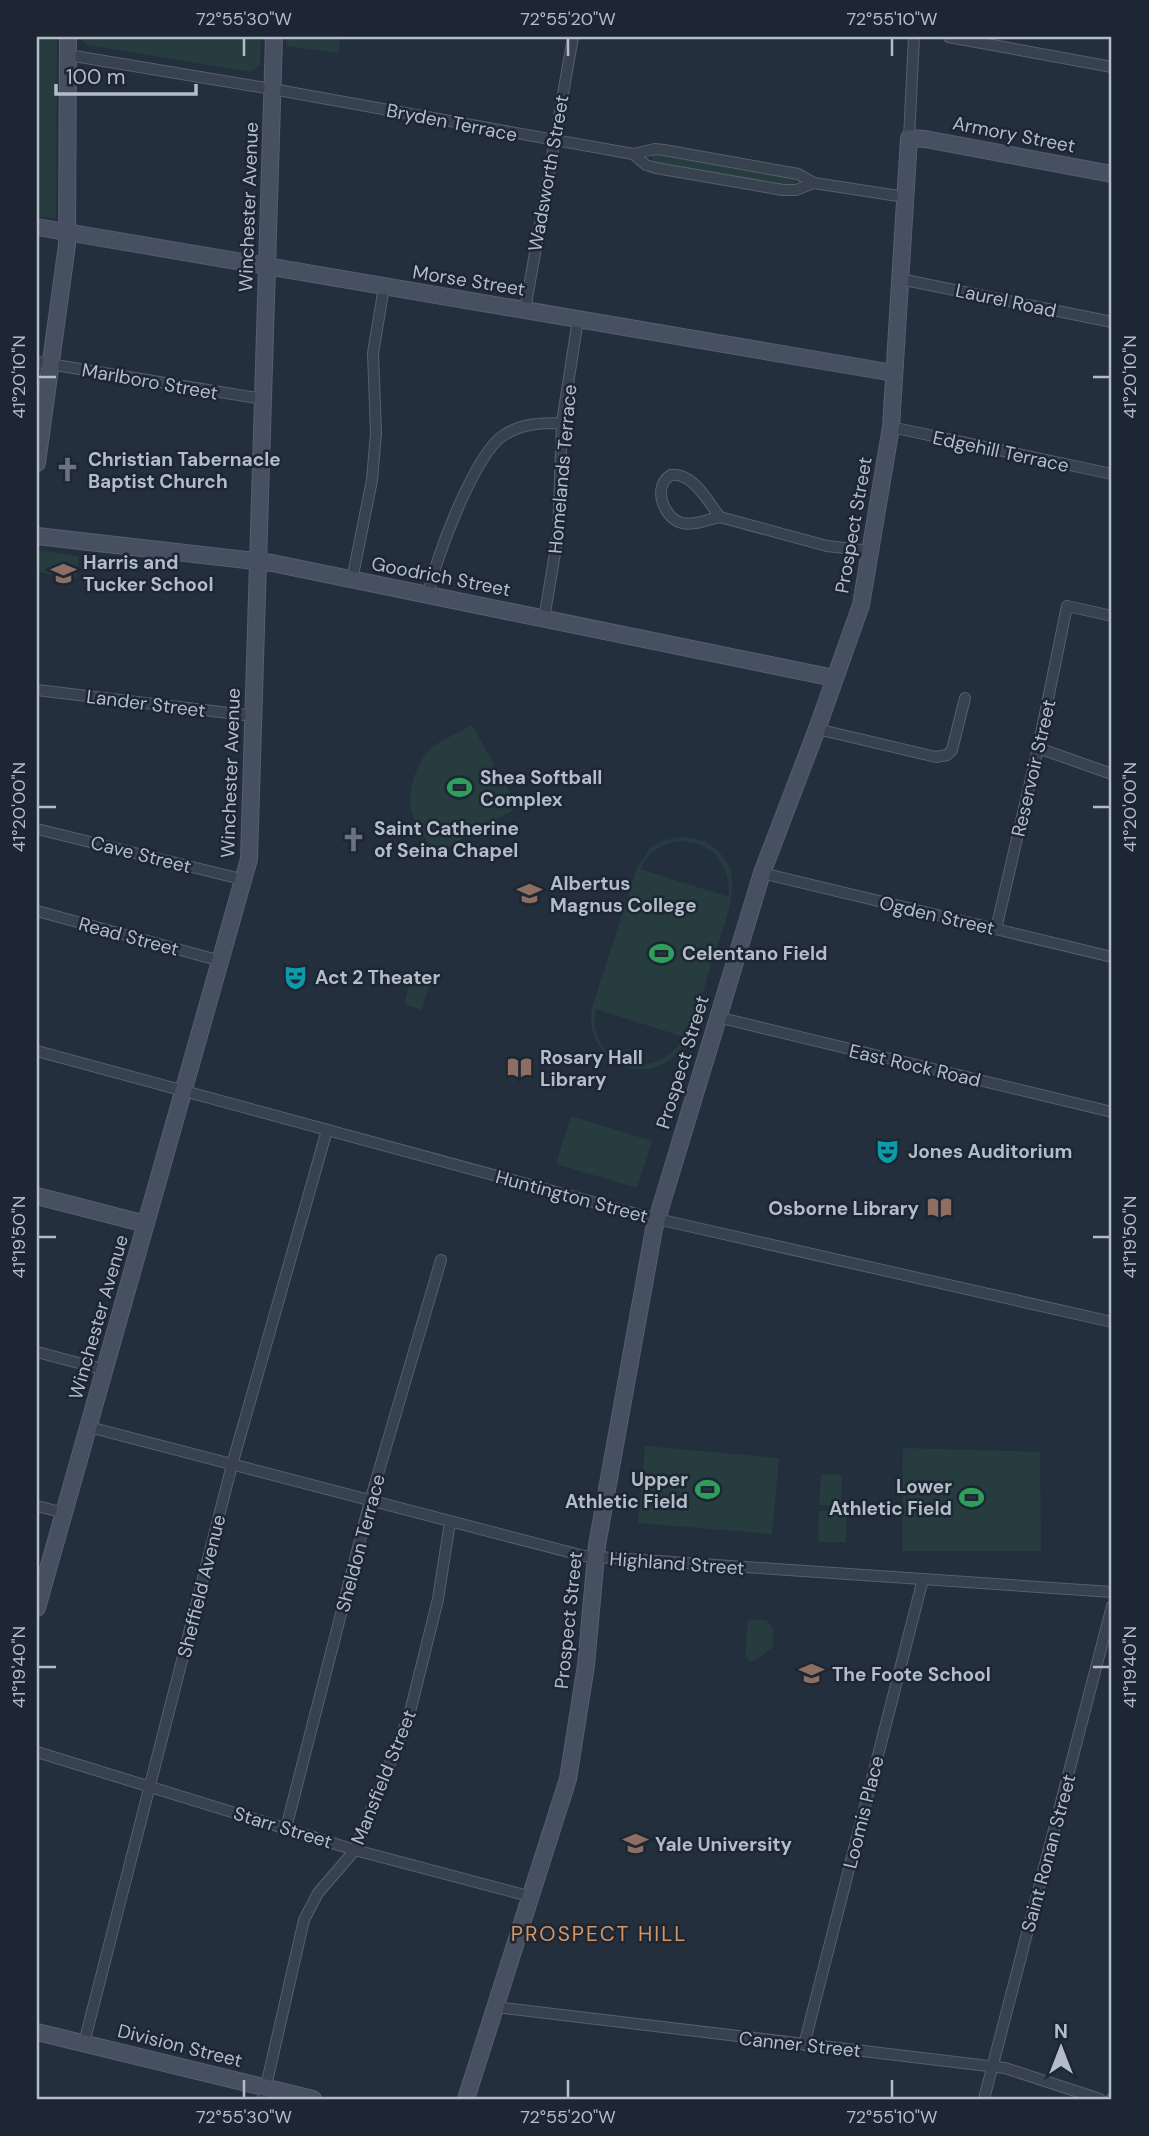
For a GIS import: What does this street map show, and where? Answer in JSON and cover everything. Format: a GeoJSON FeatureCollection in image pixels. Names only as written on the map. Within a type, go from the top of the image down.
{"type":"FeatureCollection","features":[{"type":"Feature","properties":{"kind":"main road"},"geometry":{"type":"LineString","coordinates":[[37,463],[44,363],[67,245],[68,37]]}},
{"type":"Feature","properties":{"kind":"main road","name":"Winchester Avenue"},"geometry":{"type":"LineString","coordinates":[[37,1608],[245,880],[251,838],[274,37]]}},
{"type":"Feature","properties":{"kind":"main road","name":"Armory Street"},"geometry":{"type":"LineString","coordinates":[[908,138],[1112,174]]}},
{"type":"Feature","properties":{"kind":"main road","name":"Prospect Street"},"geometry":{"type":"LineString","coordinates":[[466,2099],[532,1897],[570,1768],[586,1665],[596,1557],[657,1219],[762,873],[861,605],[891,427],[908,138]]}},
{"type":"Feature","properties":{"kind":"main road","name":"Morse Street"},"geometry":{"type":"LineString","coordinates":[[37,227],[894,373]]}},
{"type":"Feature","properties":{"kind":"main road","name":"Goodrich Street"},"geometry":{"type":"LineString","coordinates":[[37,536],[259,561],[834,678]]}},
{"type":"Feature","properties":{"kind":"main road"},"geometry":{"type":"LineString","coordinates":[[37,1196],[146,1224]]}},
{"type":"Feature","properties":{"kind":"main road","name":"Division Street"},"geometry":{"type":"LineString","coordinates":[[37,2032],[265,2094],[313,2099]]}},
{"type":"Feature","properties":{"kind":"street","name":"Wadsworth Street"},"geometry":{"type":"LineString","coordinates":[[525,310],[573,37]]}},
{"type":"Feature","properties":{"kind":"street","name":"Prospect Street"},"geometry":{"type":"LineString","coordinates":[[908,138],[914,37]]}},
{"type":"Feature","properties":{"kind":"street"},"geometry":{"type":"LineString","coordinates":[[949,37],[1112,67]]}},
{"type":"Feature","properties":{"kind":"street","name":"Bryden Terrace"},"geometry":{"type":"LineString","coordinates":[[68,55],[633,154],[655,149],[682,153],[798,174],[814,183],[905,197]]}},
{"type":"Feature","properties":{"kind":"street","name":"Bryden Terrace"},"geometry":{"type":"LineString","coordinates":[[633,154],[646,165],[656,168],[783,190],[796,190],[814,183]]}},
{"type":"Feature","properties":{"kind":"street","name":"Laurel Road"},"geometry":{"type":"LineString","coordinates":[[900,279],[1112,322]]}},
{"type":"Feature","properties":{"kind":"street"},"geometry":{"type":"LineString","coordinates":[[352,580],[372,480],[376,433],[373,353],[384,287]]}},
{"type":"Feature","properties":{"kind":"street","name":"Homelands Terrace"},"geometry":{"type":"LineString","coordinates":[[544,619],[558,535],[562,423],[578,319]]}},
{"type":"Feature","properties":{"kind":"street","name":"Marlboro Street"},"geometry":{"type":"LineString","coordinates":[[44,363],[263,398]]}},
{"type":"Feature","properties":{"kind":"street"},"geometry":{"type":"LineString","coordinates":[[428,595],[468,485],[487,451],[504,435],[519,428],[540,423],[562,423]]}},
{"type":"Feature","properties":{"kind":"street","name":"Edgehill Terrace"},"geometry":{"type":"LineString","coordinates":[[891,427],[1112,474]]}},
{"type":"Feature","properties":{"kind":"street"},"geometry":{"type":"LineString","coordinates":[[720,517],[687,478],[675,474],[667,476],[661,490],[664,507],[677,521],[695,523],[720,517],[827,546],[871,551]]}},
{"type":"Feature","properties":{"kind":"street","name":"Reservoir Street"},"geometry":{"type":"LineString","coordinates":[[996,929],[1038,748],[1067,606],[1112,616]]}},
{"type":"Feature","properties":{"kind":"street","name":"Lander Street"},"geometry":{"type":"LineString","coordinates":[[37,690],[254,716]]}},
{"type":"Feature","properties":{"kind":"street"},"geometry":{"type":"LineString","coordinates":[[817,729],[936,757],[947,755],[952,750],[965,698]]}},
{"type":"Feature","properties":{"kind":"street"},"geometry":{"type":"LineString","coordinates":[[1038,748],[1112,774]]}},
{"type":"Feature","properties":{"kind":"street","name":"Cave Street"},"geometry":{"type":"LineString","coordinates":[[37,829],[245,880]]}},
{"type":"Feature","properties":{"kind":"street","name":"Ogden Street"},"geometry":{"type":"LineString","coordinates":[[762,873],[1112,957]]}},
{"type":"Feature","properties":{"kind":"street","name":"Read Street"},"geometry":{"type":"LineString","coordinates":[[37,911],[221,961]]}},
{"type":"Feature","properties":{"kind":"street","name":"East Rock Road"},"geometry":{"type":"LineString","coordinates":[[717,1017],[1112,1112]]}},
{"type":"Feature","properties":{"kind":"street","name":"Huntington Street"},"geometry":{"type":"LineString","coordinates":[[37,1051],[657,1219],[1112,1322]]}},
{"type":"Feature","properties":{"kind":"street","name":"Sheffield Avenue"},"geometry":{"type":"LineString","coordinates":[[84,2043],[232,1465],[327,1130]]}},
{"type":"Feature","properties":{"kind":"street","name":"Sheldon Terrace"},"geometry":{"type":"LineString","coordinates":[[286,1828],[370,1501],[441,1260]]}},
{"type":"Feature","properties":{"kind":"street"},"geometry":{"type":"LineString","coordinates":[[37,1352],[104,1370]]}},
{"type":"Feature","properties":{"kind":"street","name":"Highland Street"},"geometry":{"type":"LineString","coordinates":[[89,1427],[584,1556],[1112,1592]]}},
{"type":"Feature","properties":{"kind":"street"},"geometry":{"type":"LineString","coordinates":[[37,1506],[64,1513]]}},
{"type":"Feature","properties":{"kind":"street","name":"Mansfield Street"},"geometry":{"type":"LineString","coordinates":[[265,2094],[304,1920],[318,1893],[355,1850],[409,1716],[439,1599],[450,1522]]}},
{"type":"Feature","properties":{"kind":"street","name":"Loomis Place"},"geometry":{"type":"LineString","coordinates":[[804,2045],[923,1579]]}},
{"type":"Feature","properties":{"kind":"street","name":"Saint Ronan Street"},"geometry":{"type":"LineString","coordinates":[[985,2099],[1112,1606]]}},
{"type":"Feature","properties":{"kind":"street","name":"Starr Street"},"geometry":{"type":"LineString","coordinates":[[37,1752],[355,1850],[532,1897]]}},
{"type":"Feature","properties":{"kind":"street","name":"Canner Street"},"geometry":{"type":"LineString","coordinates":[[496,2007],[1010,2068],[1100,2099]]}},
{"type":"Feature","properties":{"kind":"green space"},"geometry":{"type":"Polygon","coordinates":[[[37,37],[57,37],[56,218],[37,217],[37,37]]]}},
{"type":"Feature","properties":{"kind":"green space"},"geometry":{"type":"Polygon","coordinates":[[[80,37],[261,37],[260,65],[251,72],[87,45],[80,37]]]}},
{"type":"Feature","properties":{"kind":"green space"},"geometry":{"type":"Polygon","coordinates":[[[287,37],[341,37],[338,53],[286,46],[287,37]]]}},
{"type":"Feature","properties":{"kind":"green space"},"geometry":{"type":"Polygon","coordinates":[[[651,155],[795,178],[796,183],[792,186],[653,162],[651,155]]]}},
{"type":"Feature","properties":{"kind":"green space"},"geometry":{"type":"Polygon","coordinates":[[[38,550],[79,556],[76,578],[37,572],[38,550]]]}},
{"type":"Feature","properties":{"kind":"green space","name":"Shea Softball Complex"},"geometry":{"type":"Polygon","coordinates":[[[472,725],[515,802],[512,811],[435,854],[413,816],[411,788],[417,769],[428,752],[443,740],[472,725]]]}},
{"type":"Feature","properties":{"kind":"green space","name":"Celentano Field"},"geometry":{"type":"Polygon","coordinates":[[[688,837],[703,841],[716,849],[730,869],[732,892],[692,1029],[675,1055],[662,1064],[637,1069],[617,1063],[599,1046],[592,1028],[592,1008],[637,868],[651,847],[666,840],[688,837]],[[679,841],[655,850],[640,869],[729,897],[727,874],[717,857],[701,845],[679,841]],[[596,1009],[595,1028],[600,1043],[610,1055],[624,1062],[640,1065],[656,1062],[671,1053],[684,1037],[596,1009]]]}},
{"type":"Feature","properties":{"kind":"green space"},"geometry":{"type":"Polygon","coordinates":[[[412,976],[430,982],[422,1010],[404,1004],[412,976]]]}},
{"type":"Feature","properties":{"kind":"green space"},"geometry":{"type":"Polygon","coordinates":[[[571,1116],[652,1141],[637,1188],[556,1164],[571,1116]]]}},
{"type":"Feature","properties":{"kind":"green space","name":"Upper Athletic Field"},"geometry":{"type":"Polygon","coordinates":[[[645,1446],[779,1458],[772,1534],[638,1523],[645,1446]]]}},
{"type":"Feature","properties":{"kind":"green space","name":"Lower Athletic Field"},"geometry":{"type":"Polygon","coordinates":[[[903,1448],[1040,1452],[1041,1551],[902,1551],[903,1448]]]}},
{"type":"Feature","properties":{"kind":"green space"},"geometry":{"type":"Polygon","coordinates":[[[821,1474],[842,1475],[841,1506],[819,1505],[821,1474]]]}},
{"type":"Feature","properties":{"kind":"green space"},"geometry":{"type":"Polygon","coordinates":[[[819,1511],[847,1512],[846,1542],[818,1542],[819,1511]]]}},
{"type":"Feature","properties":{"kind":"green space"},"geometry":{"type":"Polygon","coordinates":[[[750,1619],[766,1620],[773,1629],[773,1647],[754,1661],[745,1656],[750,1619]]]}},
{"type":"Feature","properties":{"kind":"place","name":"Christian Tabernacle Baptist Church"},"geometry":{"type":"Point","coordinates":[68,470]}},
{"type":"Feature","properties":{"kind":"place","name":"Harris and Tucker School"},"geometry":{"type":"Point","coordinates":[63,573]}},
{"type":"Feature","properties":{"kind":"place","name":"Shea Softball Complex"},"geometry":{"type":"Point","coordinates":[460,788]}},
{"type":"Feature","properties":{"kind":"place","name":"Saint Catherine of Seina Chapel"},"geometry":{"type":"Point","coordinates":[354,839]}},
{"type":"Feature","properties":{"kind":"place","name":"Albertus Magnus College"},"geometry":{"type":"Point","coordinates":[530,894]}},
{"type":"Feature","properties":{"kind":"place","name":"Celentano Field"},"geometry":{"type":"Point","coordinates":[662,953]}},
{"type":"Feature","properties":{"kind":"place","name":"Act 2 Theater"},"geometry":{"type":"Point","coordinates":[295,977]}},
{"type":"Feature","properties":{"kind":"place","name":"Rosary Hall Library"},"geometry":{"type":"Point","coordinates":[520,1068]}},
{"type":"Feature","properties":{"kind":"place","name":"Jones Auditorium"},"geometry":{"type":"Point","coordinates":[888,1151]}},
{"type":"Feature","properties":{"kind":"place","name":"Osborne Library"},"geometry":{"type":"Point","coordinates":[939,1208]}},
{"type":"Feature","properties":{"kind":"place","name":"Upper Athletic Field"},"geometry":{"type":"Point","coordinates":[708,1490]}},
{"type":"Feature","properties":{"kind":"place","name":"Lower Athletic Field"},"geometry":{"type":"Point","coordinates":[972,1497]}},
{"type":"Feature","properties":{"kind":"place","name":"The Foote School"},"geometry":{"type":"Point","coordinates":[812,1674]}},
{"type":"Feature","properties":{"kind":"place","name":"Yale University"},"geometry":{"type":"Point","coordinates":[635,1844]}},
{"type":"Feature","properties":{"kind":"district","name":"PROSPECT HILL"},"geometry":{"type":"Point","coordinates":[599,1934]}}]}
